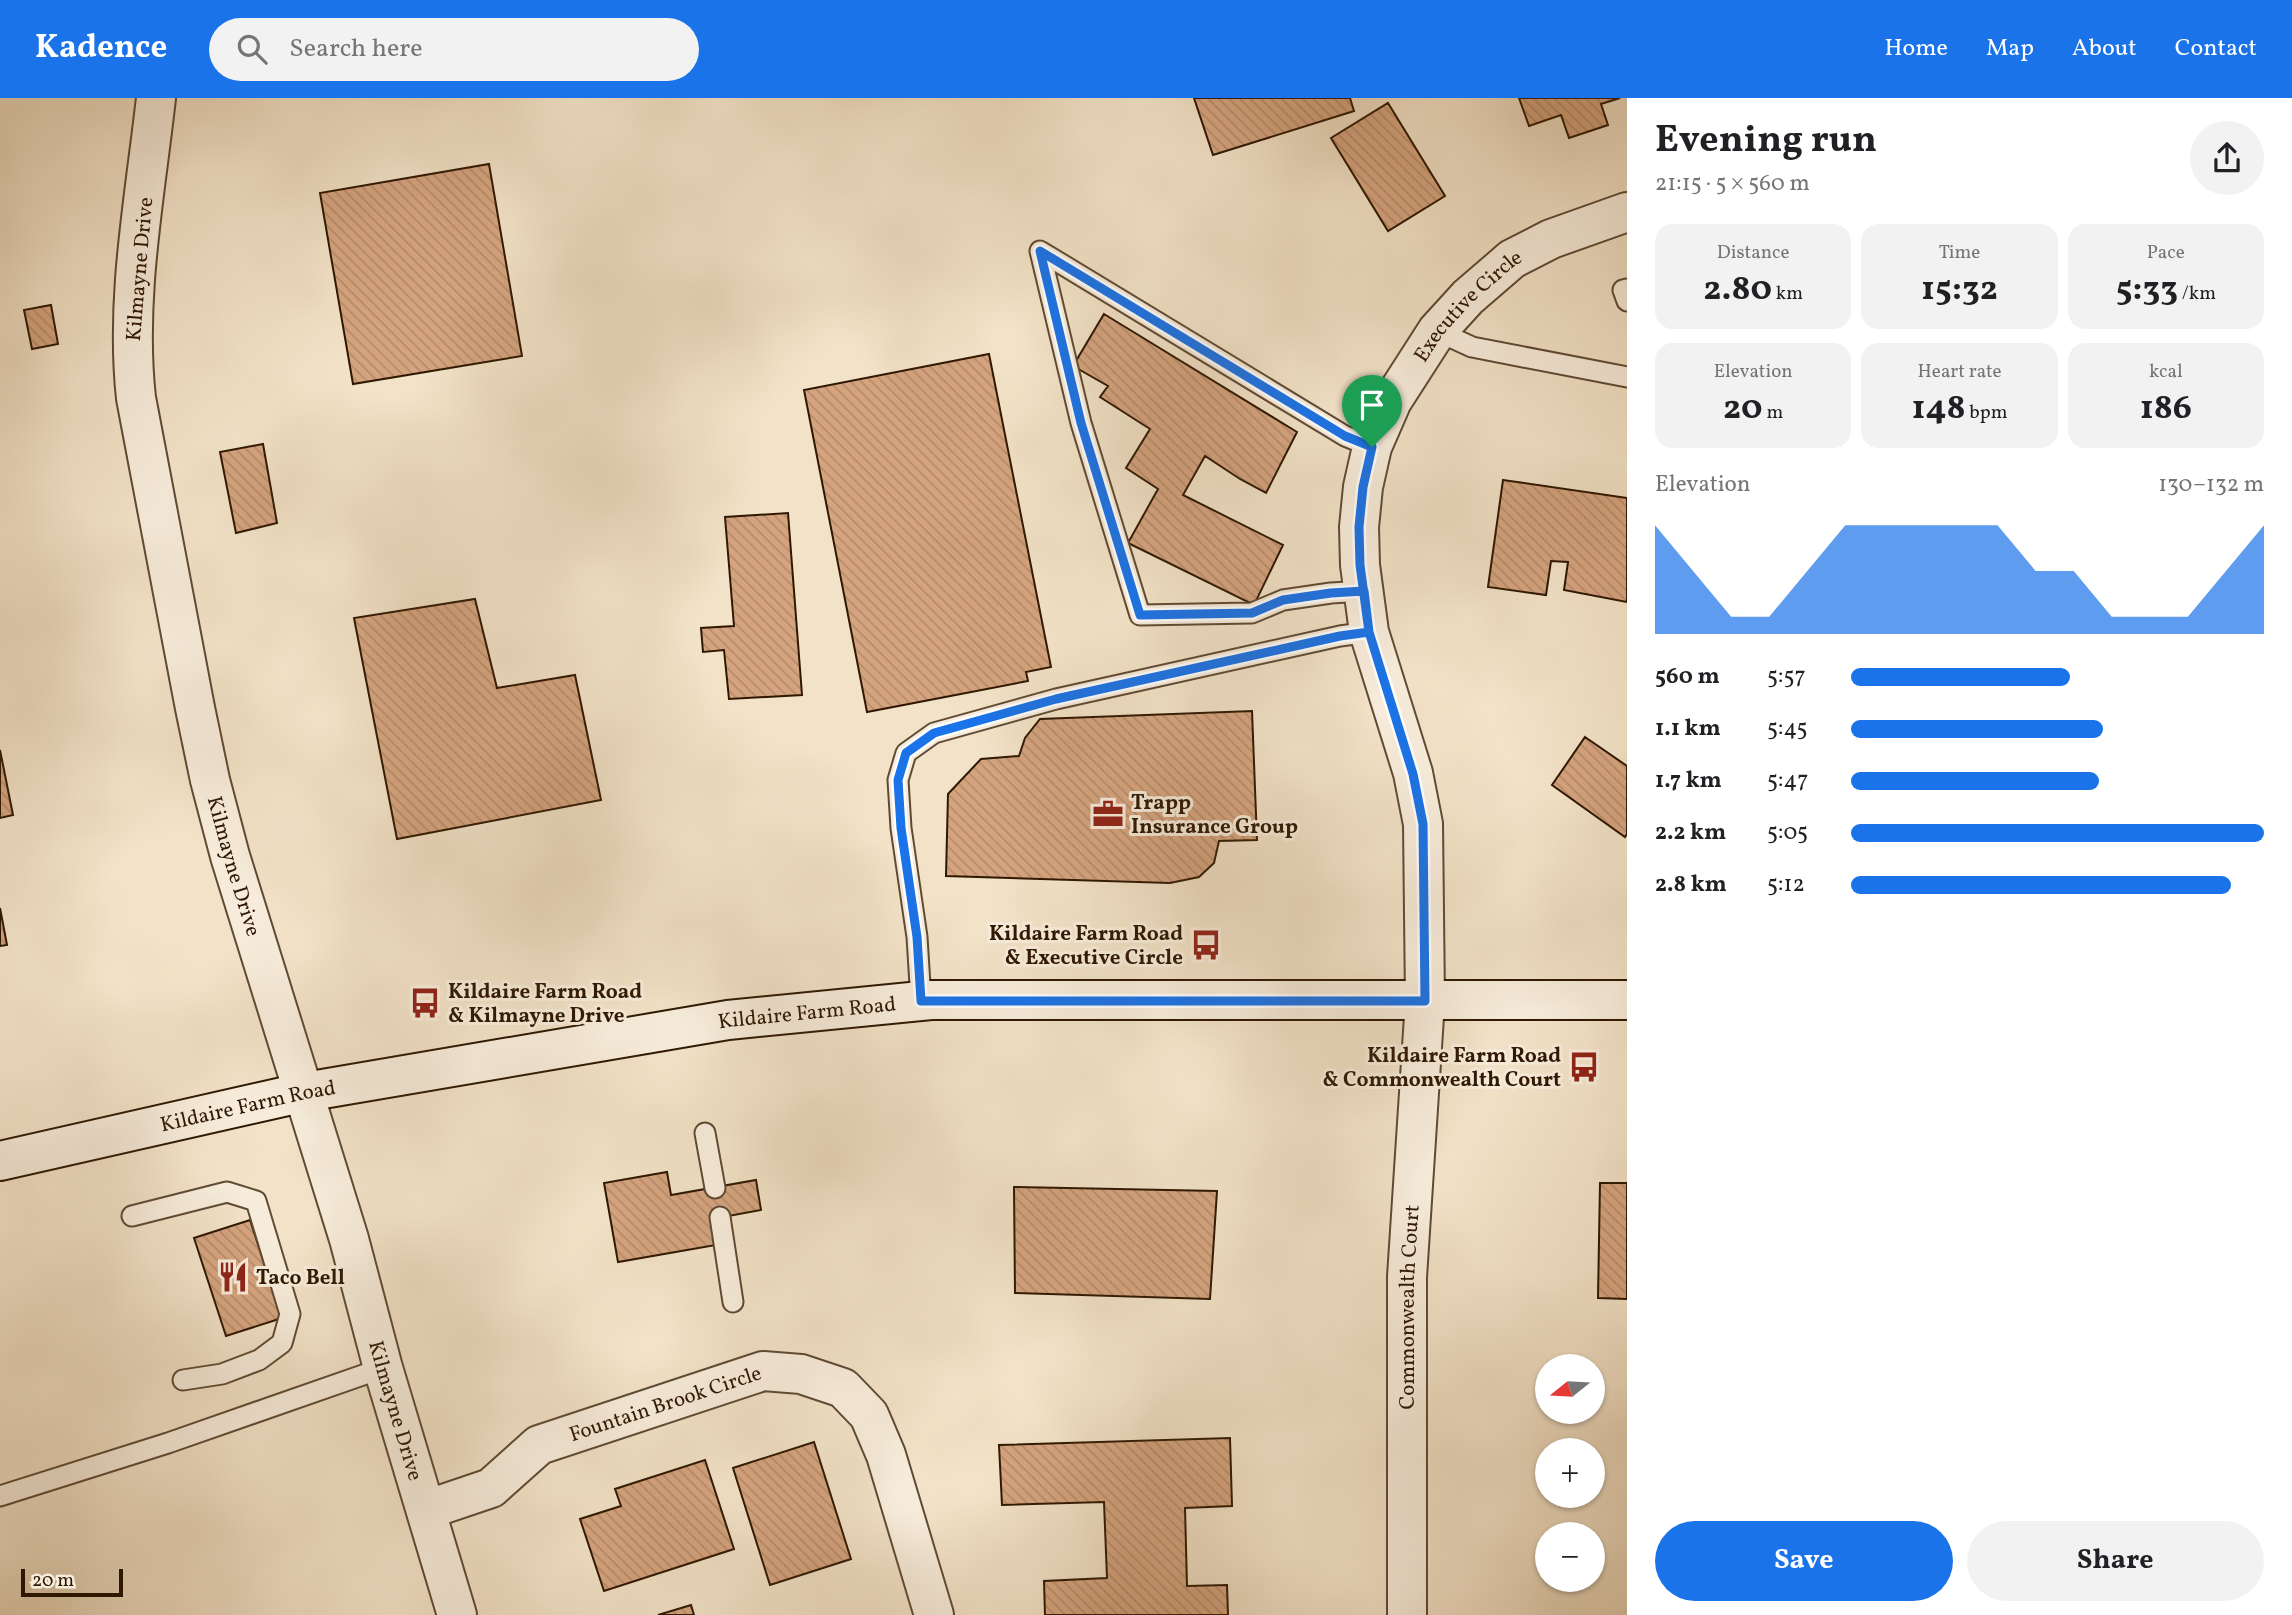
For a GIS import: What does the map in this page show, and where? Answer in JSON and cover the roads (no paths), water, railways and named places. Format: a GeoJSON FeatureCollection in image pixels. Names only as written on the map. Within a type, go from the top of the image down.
{"type":"FeatureCollection","features":[{"type":"Feature","properties":{"kind":"street","name":"Kilmayne Drive"},"geometry":{"type":"LineString","coordinates":[[156,98],[132,318],[131,357],[136,398],[210,780],[230,856],[349,1239],[383,1368],[457,1615]]}},
{"type":"Feature","properties":{"kind":"street","name":"Executive Circle"},"geometry":{"type":"LineString","coordinates":[[1425,1001],[1423,824],[1413,774],[1369,632],[1364,591],[1359,527],[1363,487],[1372,447],[1392,401],[1437,331],[1468,297],[1512,260],[1551,239],[1627,212]]}},
{"type":"Feature","properties":{"kind":"street","name":"Kildaire Farm Road"},"geometry":{"type":"LineString","coordinates":[[0,1161],[305,1092],[728,1020],[921,1001],[1627,1000]]}},
{"type":"Feature","properties":{"kind":"street","name":"Commonwealth Court"},"geometry":{"type":"LineString","coordinates":[[1407,1615],[1407,1277],[1425,1001]]}},
{"type":"Feature","properties":{"kind":"street","name":"Fountain Brook Circle"},"geometry":{"type":"LineString","coordinates":[[426,1510],[491,1489],[539,1445],[763,1371],[801,1374],[844,1388],[869,1415],[886,1455],[934,1615]]}},
{"type":"Feature","properties":{"kind":"lane"},"geometry":{"type":"LineString","coordinates":[[1364,591],[1283,600],[1252,613],[1140,615],[1081,423],[1040,251],[1345,436],[1372,447]]}},
{"type":"Feature","properties":{"kind":"lane"},"geometry":{"type":"LineString","coordinates":[[1627,289],[1623,290],[1627,301]]}},
{"type":"Feature","properties":{"kind":"lane"},"geometry":{"type":"LineString","coordinates":[[1437,331],[1472,347],[1627,377]]}},
{"type":"Feature","properties":{"kind":"lane"},"geometry":{"type":"LineString","coordinates":[[921,1001],[917,937],[901,828],[898,780],[906,753],[934,733],[1056,699],[1340,636],[1369,632]]}},
{"type":"Feature","properties":{"kind":"lane"},"geometry":{"type":"LineString","coordinates":[[705,1133],[715,1188]]}},
{"type":"Feature","properties":{"kind":"lane"},"geometry":{"type":"LineString","coordinates":[[132,1216],[227,1192],[256,1201],[290,1314],[282,1343],[259,1360],[222,1374],[183,1380]]}},
{"type":"Feature","properties":{"kind":"lane"},"geometry":{"type":"LineString","coordinates":[[720,1217],[733,1302]]}},
{"type":"Feature","properties":{"kind":"lane"},"geometry":{"type":"LineString","coordinates":[[0,1496],[169,1443],[383,1368]]}},
{"type":"Feature","properties":{"kind":"place","name":"Trapp Insurance Group"},"geometry":{"type":"Point","coordinates":[1108,814]}},
{"type":"Feature","properties":{"kind":"place","name":"Kildaire Farm Road & Executive Circle"},"geometry":{"type":"Point","coordinates":[1206,945]}},
{"type":"Feature","properties":{"kind":"place","name":"Kildaire Farm Road & Kilmayne Drive"},"geometry":{"type":"Point","coordinates":[425,1003]}},
{"type":"Feature","properties":{"kind":"place","name":"Kildaire Farm Road & Commonwealth Court"},"geometry":{"type":"Point","coordinates":[1584,1067]}},
{"type":"Feature","properties":{"kind":"place","name":"Taco Bell"},"geometry":{"type":"Point","coordinates":[233,1277]}}]}
